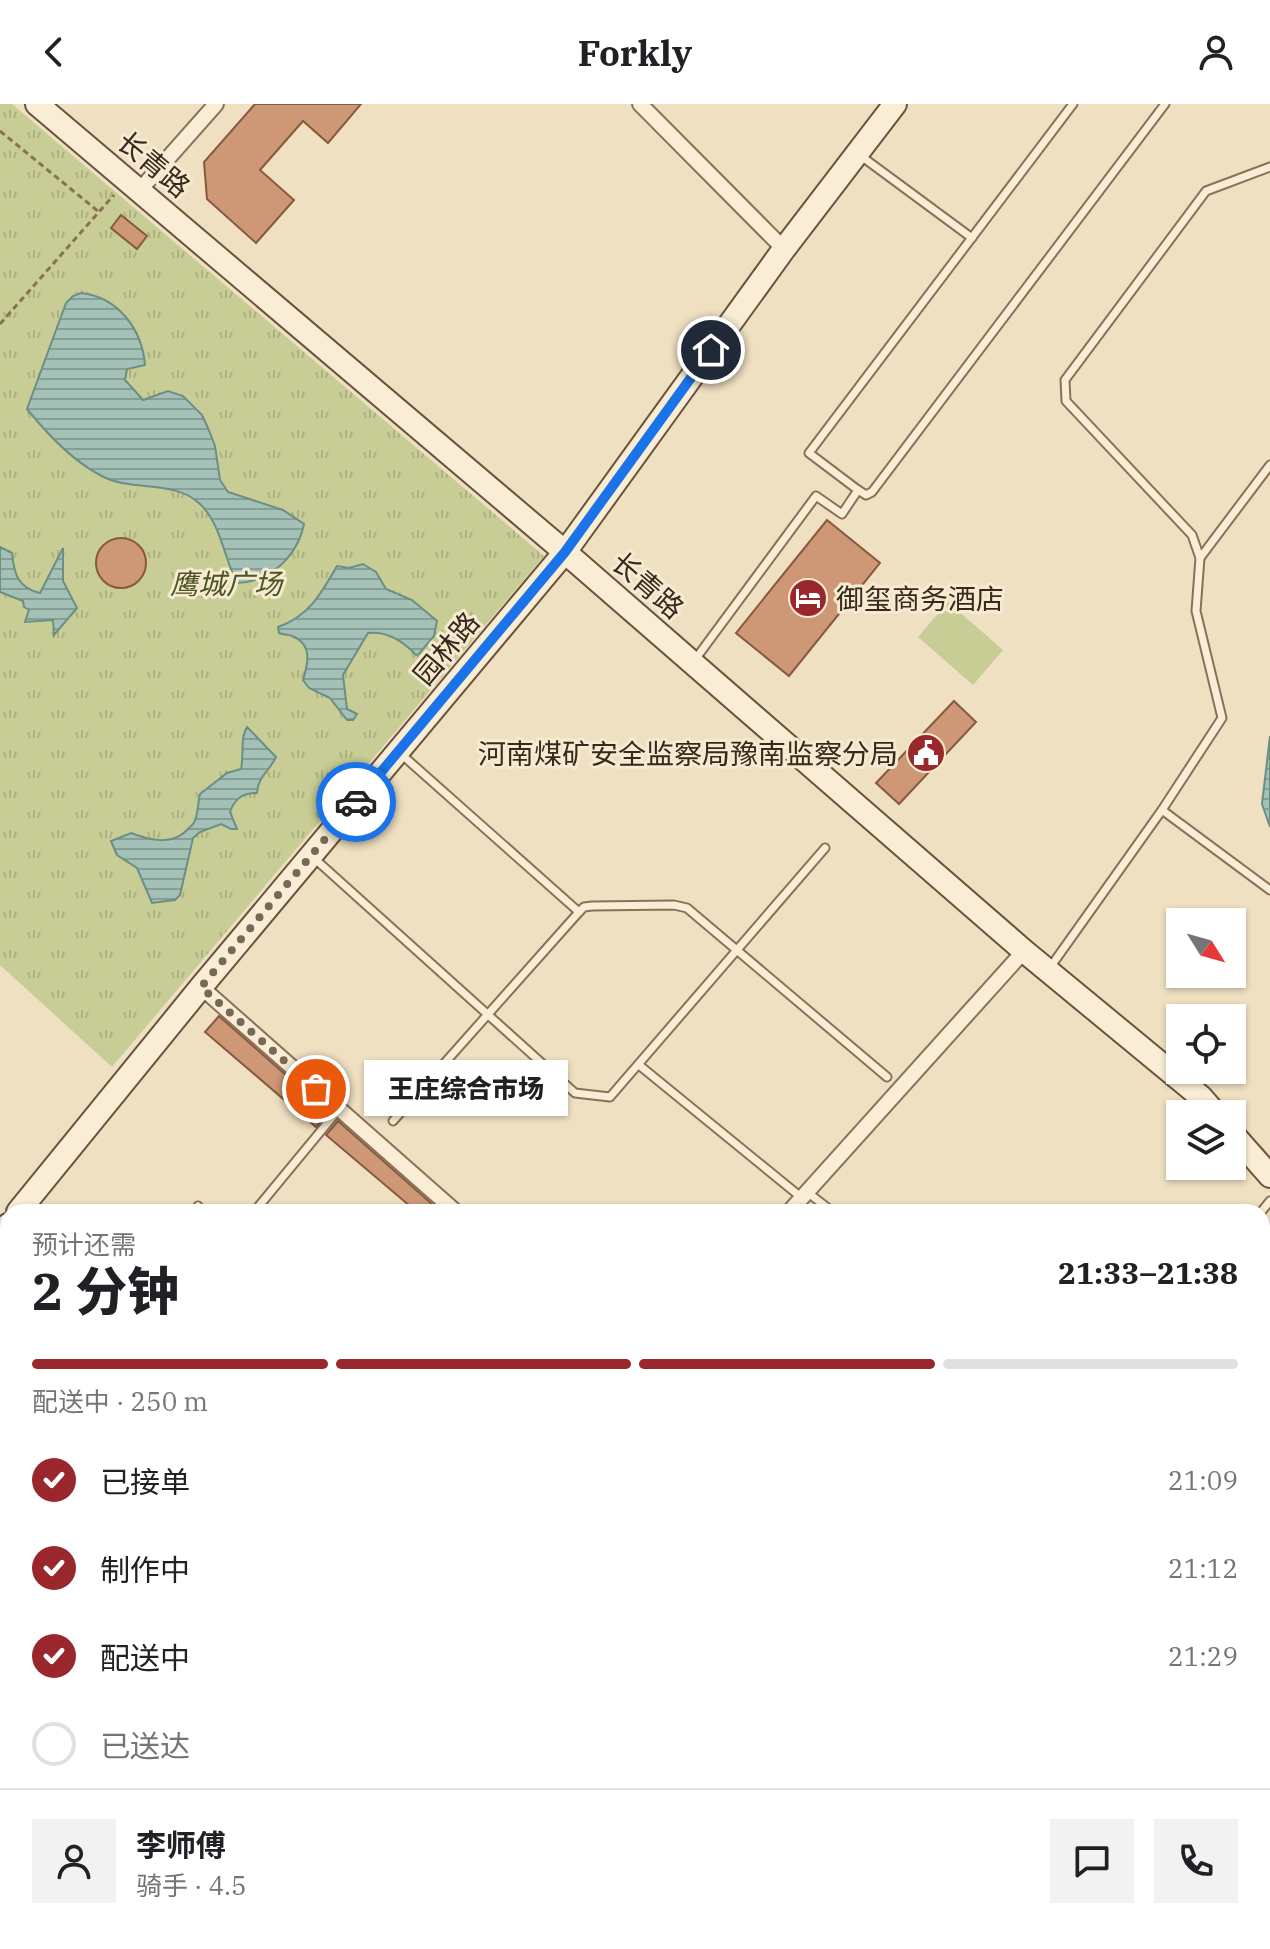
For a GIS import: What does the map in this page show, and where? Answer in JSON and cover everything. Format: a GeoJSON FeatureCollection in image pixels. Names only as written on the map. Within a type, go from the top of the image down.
{"type":"FeatureCollection","features":[{"type":"Feature","properties":{"kind":"street","name":"长青路"},"geometry":{"type":"LineString","coordinates":[[37,104],[565,552],[1047,971],[1204,1100]]}},
{"type":"Feature","properties":{"kind":"street"},"geometry":{"type":"LineString","coordinates":[[133,185],[216,104]]}},
{"type":"Feature","properties":{"kind":"street"},"geometry":{"type":"LineString","coordinates":[[640,104],[784,249]]}},
{"type":"Feature","properties":{"kind":"street","name":"园林路"},"geometry":{"type":"LineString","coordinates":[[23,1204],[565,552],[784,249],[895,104]]}},
{"type":"Feature","properties":{"kind":"street"},"geometry":{"type":"LineString","coordinates":[[797,1204],[1024,951]]}},
{"type":"Feature","properties":{"kind":"street"},"geometry":{"type":"LineString","coordinates":[[201,987],[447,1204]]}},
{"type":"Feature","properties":{"kind":"street"},"geometry":{"type":"LineString","coordinates":[[1246,1149],[1270,1176]]}},
{"type":"Feature","properties":{"kind":"lane"},"geometry":{"type":"LineString","coordinates":[[1073,104],[809,453],[866,495],[872,492],[1165,104]]}},
{"type":"Feature","properties":{"kind":"lane"},"geometry":{"type":"LineString","coordinates":[[857,154],[972,238]]}},
{"type":"Feature","properties":{"kind":"lane"},"geometry":{"type":"LineString","coordinates":[[1047,971],[1162,810],[1222,718],[1196,611],[1200,558],[1192,535],[1066,401],[1065,380],[1206,191],[1270,167]]}},
{"type":"Feature","properties":{"kind":"lane"},"geometry":{"type":"LineString","coordinates":[[1200,558],[1270,465]]}},
{"type":"Feature","properties":{"kind":"lane"},"geometry":{"type":"LineString","coordinates":[[692,663],[816,496],[842,514],[858,490]]}},
{"type":"Feature","properties":{"kind":"lane"},"geometry":{"type":"LineString","coordinates":[[398,752],[579,912]]}},
{"type":"Feature","properties":{"kind":"lane"},"geometry":{"type":"LineString","coordinates":[[1162,810],[1270,890]]}},
{"type":"Feature","properties":{"kind":"lane"},"geometry":{"type":"LineString","coordinates":[[311,856],[575,1093],[610,1097],[825,848]]}},
{"type":"Feature","properties":{"kind":"lane"},"geometry":{"type":"LineString","coordinates":[[393,1121],[579,912],[584,907],[592,906],[674,905],[687,908],[887,1077]]}},
{"type":"Feature","properties":{"kind":"lane"},"geometry":{"type":"LineString","coordinates":[[639,1065],[820,1204]]}},
{"type":"Feature","properties":{"kind":"lane"},"geometry":{"type":"LineString","coordinates":[[261,1204],[339,1109]]}},
{"type":"Feature","properties":{"kind":"path"},"geometry":{"type":"LineString","coordinates":[[0,131],[99,212]]}},
{"type":"Feature","properties":{"kind":"path"},"geometry":{"type":"LineString","coordinates":[[0,324],[99,212],[133,185]]}},
{"type":"Feature","properties":{"kind":"green space","name":"鹰城广场"},"geometry":{"type":"Polygon","coordinates":[[[0,104],[12,104],[544,556],[112,1067],[0,965],[0,104]]]}},
{"type":"Feature","properties":{"kind":"green space"},"geometry":{"type":"Polygon","coordinates":[[[948,602],[1003,650],[973,685],[918,637],[948,602]]]}},
{"type":"Feature","properties":{"kind":"water"},"geometry":{"type":"Polygon","coordinates":[[[81,293],[117,308],[133,327],[145,365],[127,369],[125,380],[143,400],[168,391],[183,396],[202,415],[215,446],[220,480],[228,492],[283,510],[304,524],[295,547],[271,573],[249,582],[237,583],[218,531],[200,504],[179,492],[117,482],[95,472],[63,448],[27,409],[66,303],[81,293]]]}},
{"type":"Feature","properties":{"kind":"water"},"geometry":{"type":"Polygon","coordinates":[[[0,547],[12,553],[16,574],[22,584],[40,593],[63,548],[63,581],[77,608],[54,635],[53,620],[25,622],[29,610],[24,607],[23,601],[0,592],[0,547]]]}},
{"type":"Feature","properties":{"kind":"water"},"geometry":{"type":"Polygon","coordinates":[[[363,564],[376,572],[386,589],[412,600],[437,621],[434,636],[416,655],[394,638],[368,633],[343,675],[347,709],[357,714],[353,720],[347,720],[330,698],[309,688],[303,680],[306,649],[299,640],[279,633],[278,627],[306,610],[337,566],[349,568],[363,564]]]}},
{"type":"Feature","properties":{"kind":"water"},"geometry":{"type":"Polygon","coordinates":[[[247,727],[276,757],[262,778],[257,793],[240,797],[234,803],[230,812],[237,829],[221,824],[193,838],[180,895],[175,900],[152,903],[137,868],[117,855],[111,841],[131,833],[160,840],[181,835],[194,822],[200,794],[227,773],[241,769],[247,727]]]}},
{"type":"Feature","properties":{"kind":"water"},"geometry":{"type":"Polygon","coordinates":[[[1270,736],[1270,827],[1262,804],[1270,736]]]}},
{"type":"Feature","properties":{"kind":"building"},"geometry":{"type":"Polygon","coordinates":[[[255,104],[361,104],[328,143],[303,121],[260,170],[294,200],[256,243],[207,199],[204,162],[255,104]]]}},
{"type":"Feature","properties":{"kind":"building"},"geometry":{"type":"Polygon","coordinates":[[[121,215],[147,236],[137,249],[111,228],[121,215]]]}},
{"type":"Feature","properties":{"kind":"building","name":"御玺商务酒店"},"geometry":{"type":"Polygon","coordinates":[[[827,520],[880,563],[789,676],[736,633],[827,520]]]}},
{"type":"Feature","properties":{"kind":"building"},"geometry":{"type":"Polygon","coordinates":[[[121,538],[138,546],[146,563],[138,580],[121,588],[104,580],[96,563],[104,546],[121,538]]]}},
{"type":"Feature","properties":{"kind":"building","name":"河南煤矿安全监察局豫南监察分局"},"geometry":{"type":"Polygon","coordinates":[[[954,701],[976,722],[899,804],[876,783],[954,701]]]}},
{"type":"Feature","properties":{"kind":"building"},"geometry":{"type":"Polygon","coordinates":[[[219,1016],[328,1112],[316,1127],[205,1032],[219,1016]]]}},
{"type":"Feature","properties":{"kind":"building"},"geometry":{"type":"Polygon","coordinates":[[[338,1121],[432,1204],[408,1204],[326,1135],[338,1121]]]}},
{"type":"Feature","properties":{"kind":"way so far"},"geometry":{"type":"LineString","coordinates":[[316,1089],[201,987],[356,802]]}},
{"type":"Feature","properties":{"kind":"place","name":"御玺商务酒店"},"geometry":{"type":"Point","coordinates":[808,598]}},
{"type":"Feature","properties":{"kind":"place","name":"河南煤矿安全监察局豫南监察分局"},"geometry":{"type":"Point","coordinates":[926,753]}},
{"type":"Feature","properties":{"kind":"place","name":"王庄综合市场"},"geometry":{"type":"Point","coordinates":[316,1089]}},
{"type":"Feature","properties":{"kind":"route"},"geometry":{"type":"LineString","coordinates":[[356,802],[565,552],[711,350]]}}]}
